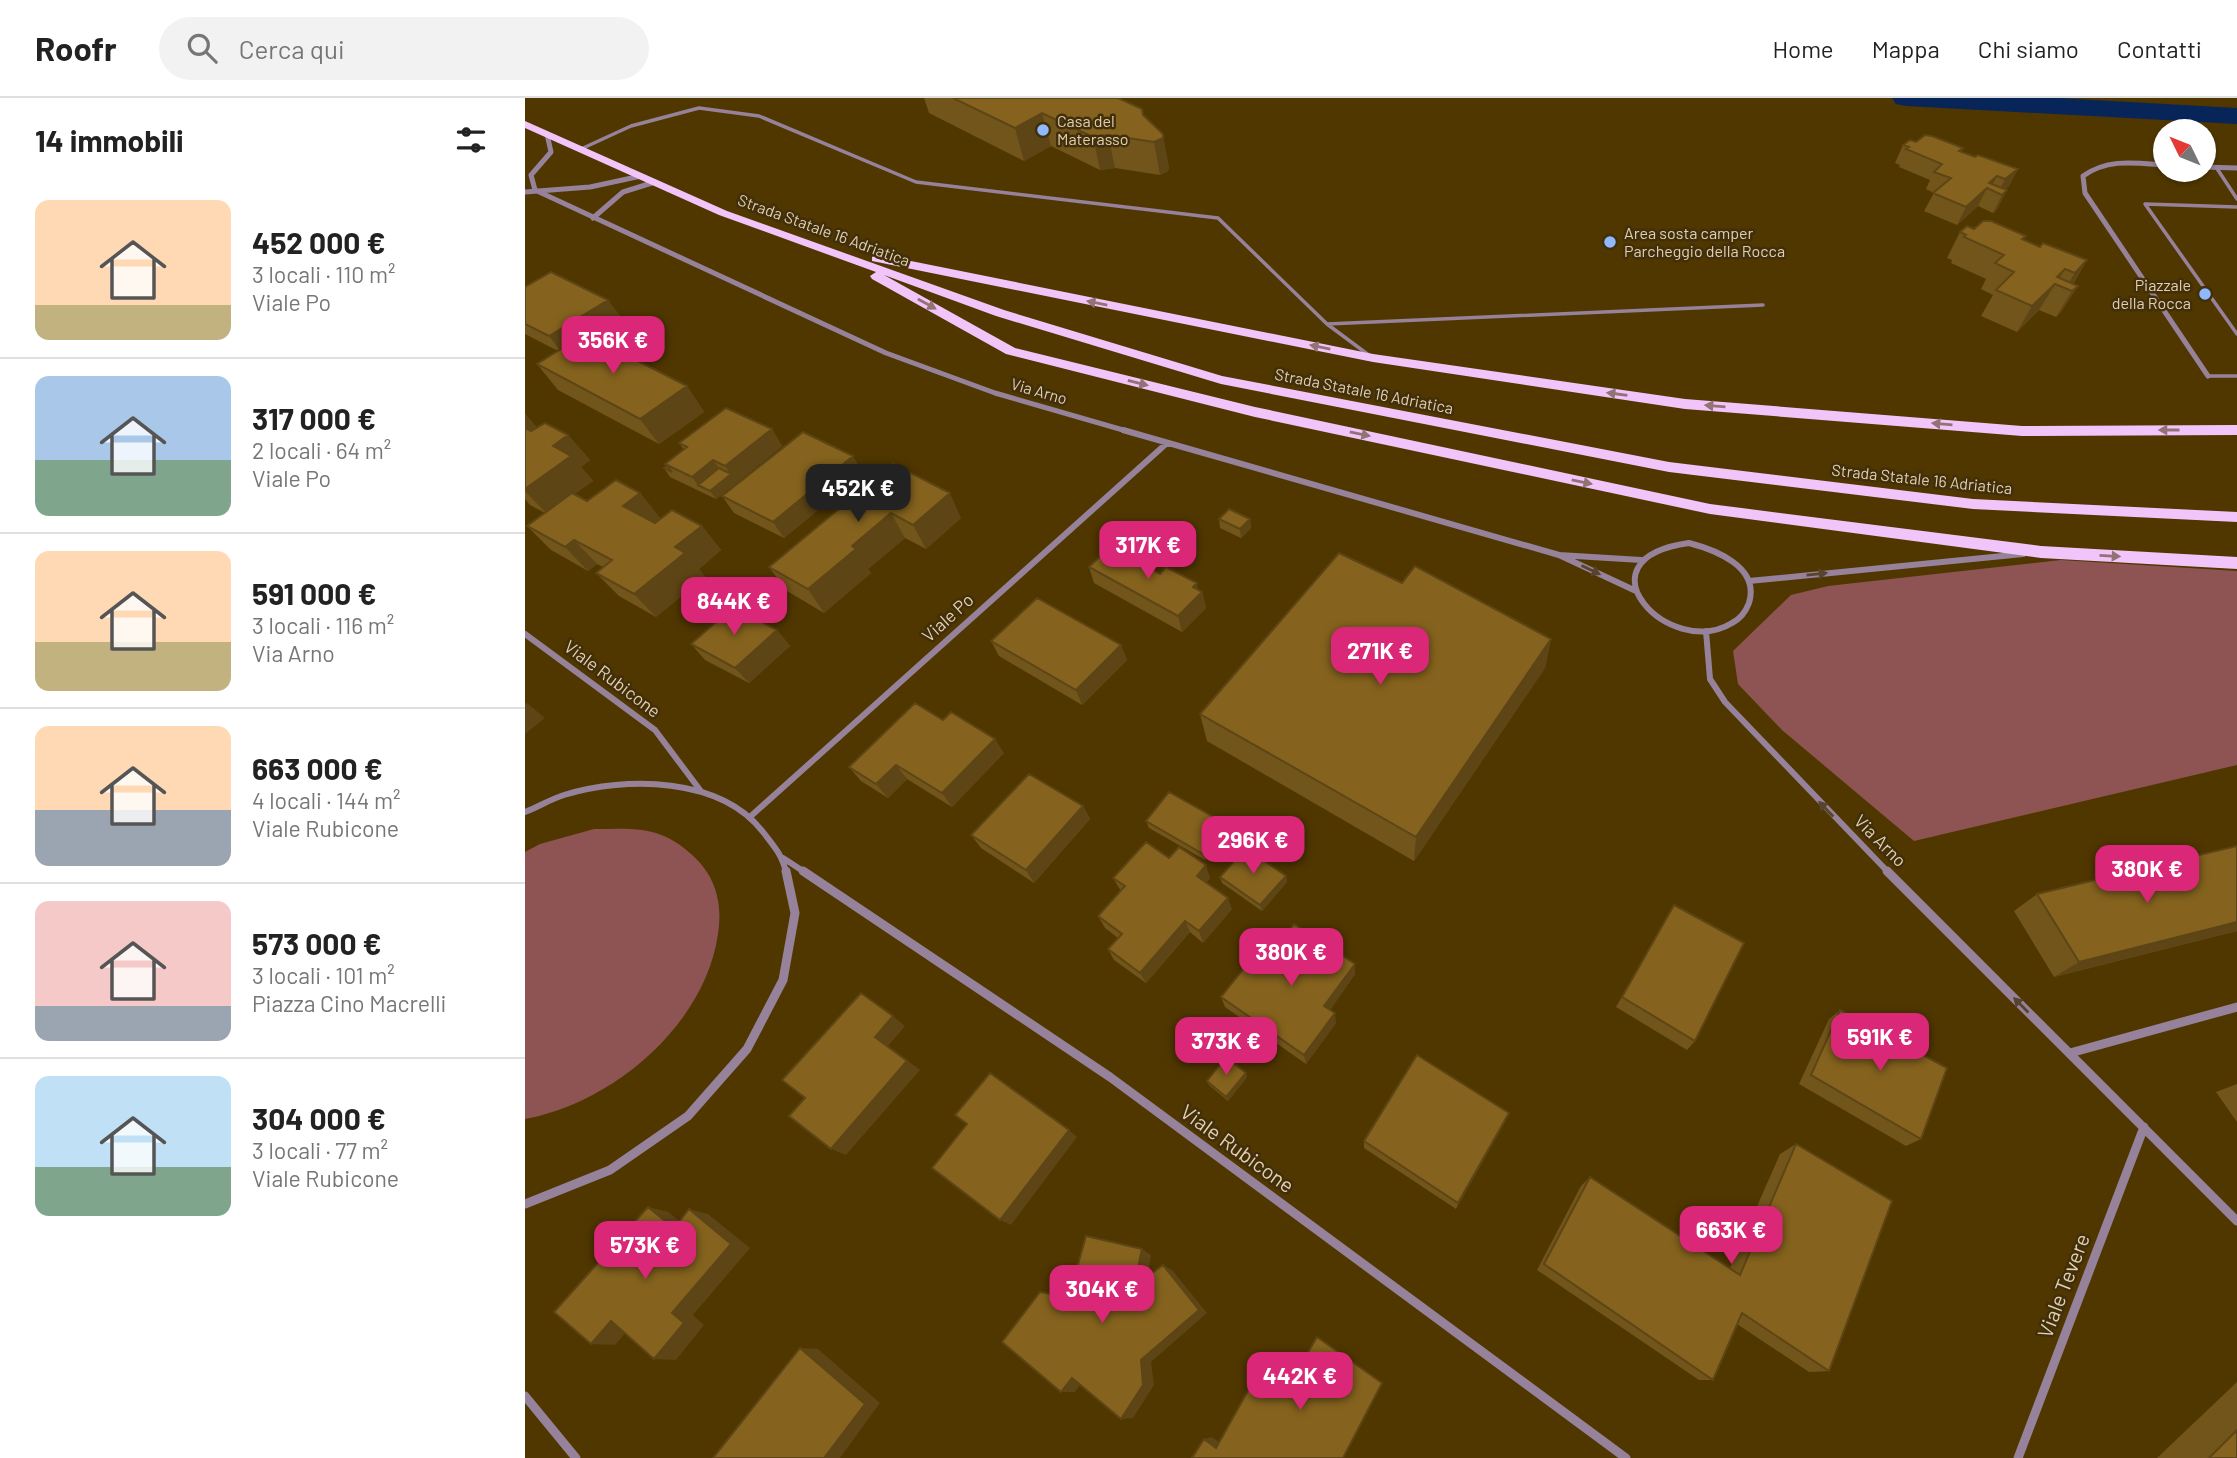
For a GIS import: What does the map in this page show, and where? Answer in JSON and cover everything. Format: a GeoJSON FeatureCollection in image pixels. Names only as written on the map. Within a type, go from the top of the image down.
{"type":"FeatureCollection","features":[{"type":"Feature","properties":{"kind":"main road","name":"Strada Statale 16 Adriatica"},"geometry":{"type":"LineString","coordinates":[[525,124],[723,213],[1000,313],[1221,380],[1426,422],[1669,467],[1973,504],[2237,517]]}},
{"type":"Feature","properties":{"kind":"main road"},"geometry":{"type":"LineString","coordinates":[[824,248],[1373,358],[1698,405],[2022,431],[2237,430]]}},
{"type":"Feature","properties":{"kind":"main road"},"geometry":{"type":"LineString","coordinates":[[824,248],[1011,351],[1241,409],[1710,509],[2041,552],[2237,563]]}},
{"type":"Feature","properties":{"kind":"street"},"geometry":{"type":"LineString","coordinates":[[535,190],[531,175],[551,152],[547,134]]}},
{"type":"Feature","properties":{"kind":"street"},"geometry":{"type":"LineString","coordinates":[[2153,164],[2112,162],[2093,167],[2083,176],[2085,193],[2208,376]]}},
{"type":"Feature","properties":{"kind":"street"},"geometry":{"type":"LineString","coordinates":[[2216,167],[2237,168]]}},
{"type":"Feature","properties":{"kind":"street"},"geometry":{"type":"LineString","coordinates":[[525,192],[590,187],[641,176]]}},
{"type":"Feature","properties":{"kind":"street"},"geometry":{"type":"LineString","coordinates":[[593,218],[623,192],[655,182]]}},
{"type":"Feature","properties":{"kind":"street","name":"Via Arno"},"geometry":{"type":"LineString","coordinates":[[535,190],[886,353],[995,393],[1559,555]]}},
{"type":"Feature","properties":{"kind":"street","name":"Viale Po"},"geometry":{"type":"LineString","coordinates":[[751,816],[1167,443]]}},
{"type":"Feature","properties":{"kind":"street"},"geometry":{"type":"LineString","coordinates":[[1670,545],[1699,545],[1725,555],[1740,567],[1749,581],[1751,595],[1747,608],[1738,620],[1706,631],[1670,625],[1655,616],[1636,591],[1634,580],[1641,560],[1654,550],[1670,545]]}},
{"type":"Feature","properties":{"kind":"street"},"geometry":{"type":"LineString","coordinates":[[1749,581],[2041,552]]}},
{"type":"Feature","properties":{"kind":"street"},"geometry":{"type":"LineString","coordinates":[[1559,555],[1641,560]]}},
{"type":"Feature","properties":{"kind":"street"},"geometry":{"type":"LineString","coordinates":[[1559,555],[1636,591]]}},
{"type":"Feature","properties":{"kind":"street","name":"Via Arno"},"geometry":{"type":"LineString","coordinates":[[1706,631],[1710,679],[1725,702],[1858,842],[2237,1220]]}},
{"type":"Feature","properties":{"kind":"street","name":"Viale Rubicone"},"geometry":{"type":"LineString","coordinates":[[525,634],[655,730],[700,790]]}},
{"type":"Feature","properties":{"kind":"street"},"geometry":{"type":"LineString","coordinates":[[525,813],[565,795],[636,783],[700,790],[751,816],[783,858],[795,914],[783,979],[747,1049],[688,1116],[610,1170],[525,1204]]}},
{"type":"Feature","properties":{"kind":"street","name":"Viale Rubicone"},"geometry":{"type":"LineString","coordinates":[[783,858],[1110,1077],[1626,1458]]}},
{"type":"Feature","properties":{"kind":"street"},"geometry":{"type":"LineString","coordinates":[[2070,1053],[2237,1007]]}},
{"type":"Feature","properties":{"kind":"street","name":"Viale Tevere"},"geometry":{"type":"LineString","coordinates":[[2018,1458],[2144,1127]]}},
{"type":"Feature","properties":{"kind":"street"},"geometry":{"type":"LineString","coordinates":[[525,1396],[576,1458]]}},
{"type":"Feature","properties":{"kind":"lane"},"geometry":{"type":"LineString","coordinates":[[581,149],[631,126],[699,108],[759,116],[916,182],[1217,218],[1327,324],[1373,358]]}},
{"type":"Feature","properties":{"kind":"lane"},"geometry":{"type":"LineString","coordinates":[[2216,167],[2237,199]]}},
{"type":"Feature","properties":{"kind":"lane"},"geometry":{"type":"LineString","coordinates":[[2237,208],[2145,204],[2237,334]]}},
{"type":"Feature","properties":{"kind":"lane"},"geometry":{"type":"LineString","coordinates":[[1327,324],[1763,305]]}},
{"type":"Feature","properties":{"kind":"lane"},"geometry":{"type":"LineString","coordinates":[[2208,376],[2237,376]]}},
{"type":"Feature","properties":{"kind":"shaded area"},"geometry":{"type":"Polygon","coordinates":[[[2061,560],[2237,571],[2237,765],[1914,841],[1782,730],[1738,684],[1733,651],[1791,595],[1828,586],[2061,560]]]}},
{"type":"Feature","properties":{"kind":"shaded area"},"geometry":{"type":"Polygon","coordinates":[[[594,829],[651,832],[675,842],[689,852],[707,872],[715,888],[719,906],[718,934],[710,967],[695,999],[650,1055],[590,1096],[558,1110],[525,1119],[525,852],[540,844],[594,829]]]}},
{"type":"Feature","properties":{"kind":"building"},"geometry":{"type":"Polygon","coordinates":[[[953,98],[1118,98],[1142,109],[1143,115],[1163,134],[1163,138],[1154,142],[1108,135],[1093,137],[1042,113],[1015,128],[953,98]]]}},
{"type":"Feature","properties":{"kind":"building"},"geometry":{"type":"Polygon","coordinates":[[[1925,135],[1963,148],[1959,151],[1975,157],[1978,155],[2018,169],[2005,179],[1997,176],[1989,183],[2007,190],[2002,195],[1987,188],[1966,207],[1933,193],[1951,178],[1934,172],[1942,164],[1906,149],[1909,147],[1903,145],[1910,140],[1916,142],[1925,135]]]}},
{"type":"Feature","properties":{"kind":"building"},"geometry":{"type":"Polygon","coordinates":[[[1983,221],[1991,221],[2026,236],[2022,239],[2040,247],[2043,243],[2087,260],[2075,273],[2065,269],[2057,277],[2078,286],[2072,291],[2055,284],[2032,306],[1996,290],[2014,272],[1995,263],[2004,255],[1964,237],[1966,235],[1960,232],[1967,226],[1974,229],[1983,221]]]}},
{"type":"Feature","properties":{"kind":"building"},"geometry":{"type":"Polygon","coordinates":[[[551,272],[608,300],[549,336],[525,324],[525,287],[551,272]]]}},
{"type":"Feature","properties":{"kind":"building"},"geometry":{"type":"Polygon","coordinates":[[[585,334],[687,386],[640,419],[537,364],[585,334]]]}},
{"type":"Feature","properties":{"kind":"building"},"geometry":{"type":"Polygon","coordinates":[[[726,408],[772,429],[725,466],[713,460],[692,477],[665,464],[687,447],[679,443],[726,408]]]}},
{"type":"Feature","properties":{"kind":"building"},"geometry":{"type":"Polygon","coordinates":[[[545,423],[568,435],[553,446],[571,456],[525,489],[525,428],[531,431],[545,423]]]}},
{"type":"Feature","properties":{"kind":"building"},"geometry":{"type":"Polygon","coordinates":[[[803,432],[853,456],[773,522],[722,496],[803,432]]]}},
{"type":"Feature","properties":{"kind":"building"},"geometry":{"type":"Polygon","coordinates":[[[893,464],[950,493],[913,525],[891,513],[852,546],[856,549],[808,589],[769,567],[893,464]]]}},
{"type":"Feature","properties":{"kind":"building"},"geometry":{"type":"Polygon","coordinates":[[[719,468],[731,474],[710,491],[698,485],[719,468]]]}},
{"type":"Feature","properties":{"kind":"building"},"geometry":{"type":"Polygon","coordinates":[[[616,480],[640,493],[623,506],[655,523],[672,510],[702,526],[675,547],[685,553],[634,594],[596,573],[612,560],[574,540],[565,547],[527,526],[572,493],[587,501],[616,480]]]}},
{"type":"Feature","properties":{"kind":"building"},"geometry":{"type":"Polygon","coordinates":[[[1229,509],[1250,519],[1240,529],[1219,519],[1229,509]]]}},
{"type":"Feature","properties":{"kind":"building"},"geometry":{"type":"Polygon","coordinates":[[[1110,547],[1160,574],[1166,567],[1197,583],[1193,587],[1202,592],[1178,616],[1089,567],[1110,547]]]}},
{"type":"Feature","properties":{"kind":"building"},"geometry":{"type":"Polygon","coordinates":[[[1339,553],[1402,583],[1415,566],[1551,639],[1416,837],[1200,714],[1339,553]]]}},
{"type":"Feature","properties":{"kind":"building"},"geometry":{"type":"Polygon","coordinates":[[[1037,598],[1121,645],[1076,690],[991,641],[1037,598]]]}},
{"type":"Feature","properties":{"kind":"building"},"geometry":{"type":"Polygon","coordinates":[[[733,607],[777,630],[735,668],[691,644],[733,607]]]}},
{"type":"Feature","properties":{"kind":"building"},"geometry":{"type":"Polygon","coordinates":[[[915,703],[943,720],[951,712],[995,739],[942,793],[896,765],[876,784],[849,767],[915,703]]]}},
{"type":"Feature","properties":{"kind":"building"},"geometry":{"type":"Polygon","coordinates":[[[1029,774],[1083,806],[1026,870],[971,835],[1029,774]]]}},
{"type":"Feature","properties":{"kind":"building"},"geometry":{"type":"Polygon","coordinates":[[[1169,792],[1226,824],[1203,854],[1146,821],[1169,792]]]}},
{"type":"Feature","properties":{"kind":"building"},"geometry":{"type":"Polygon","coordinates":[[[1146,842],[1169,858],[1179,847],[1206,865],[1197,876],[1228,898],[1199,931],[1185,921],[1140,973],[1108,949],[1122,934],[1098,916],[1125,886],[1113,878],[1146,842]]]}},
{"type":"Feature","properties":{"kind":"building"},"geometry":{"type":"Polygon","coordinates":[[[2237,846],[2237,922],[2079,962],[2037,894],[2237,846]]]}},
{"type":"Feature","properties":{"kind":"building"},"geometry":{"type":"Polygon","coordinates":[[[1246,848],[1286,876],[1260,905],[1220,877],[1246,848]]]}},
{"type":"Feature","properties":{"kind":"building"},"geometry":{"type":"Polygon","coordinates":[[[1674,905],[1744,943],[1695,1041],[1622,997],[1674,905]]]}},
{"type":"Feature","properties":{"kind":"building"},"geometry":{"type":"Polygon","coordinates":[[[1294,924],[1355,964],[1324,1006],[1335,1013],[1304,1055],[1221,997],[1253,957],[1263,963],[1294,924]]]}},
{"type":"Feature","properties":{"kind":"building"},"geometry":{"type":"Polygon","coordinates":[[[861,993],[893,1016],[875,1037],[907,1061],[831,1149],[789,1116],[805,1098],[782,1080],[861,993]]]}},
{"type":"Feature","properties":{"kind":"building"},"geometry":{"type":"Polygon","coordinates":[[[1840,1010],[1947,1068],[1921,1139],[1811,1075],[1840,1010]]]}},
{"type":"Feature","properties":{"kind":"building"},"geometry":{"type":"Polygon","coordinates":[[[1417,1055],[1509,1113],[1458,1203],[1364,1141],[1417,1055]]]}},
{"type":"Feature","properties":{"kind":"building"},"geometry":{"type":"Polygon","coordinates":[[[1226,1057],[1246,1073],[1226,1097],[1207,1081],[1226,1057]]]}},
{"type":"Feature","properties":{"kind":"building"},"geometry":{"type":"Polygon","coordinates":[[[990,1073],[1069,1130],[1000,1220],[932,1168],[967,1124],[955,1115],[990,1073]]]}},
{"type":"Feature","properties":{"kind":"building"},"geometry":{"type":"Polygon","coordinates":[[[1796,1144],[1892,1201],[1829,1371],[1742,1313],[1713,1380],[1544,1264],[1590,1177],[1740,1275],[1796,1144]]]}},
{"type":"Feature","properties":{"kind":"building"},"geometry":{"type":"Polygon","coordinates":[[[648,1207],[674,1228],[689,1209],[731,1244],[672,1313],[684,1323],[654,1359],[611,1321],[591,1344],[554,1312],[648,1207]]]}},
{"type":"Feature","properties":{"kind":"building"},"geometry":{"type":"Polygon","coordinates":[[[1086,1236],[1142,1249],[1134,1287],[1163,1265],[1199,1310],[1141,1360],[1143,1385],[1121,1419],[1072,1378],[1061,1392],[1002,1342],[1040,1292],[1069,1297],[1086,1236]]]}},
{"type":"Feature","properties":{"kind":"building"},"geometry":{"type":"Polygon","coordinates":[[[1317,1337],[1382,1383],[1343,1458],[1192,1458],[1204,1439],[1216,1448],[1259,1371],[1286,1390],[1317,1337]]]}},
{"type":"Feature","properties":{"kind":"building"},"geometry":{"type":"Polygon","coordinates":[[[800,1348],[865,1404],[824,1458],[713,1458],[800,1348]]]}},
{"type":"Feature","properties":{"kind":"building"},"geometry":{"type":"Polygon","coordinates":[[[2237,1430],[2237,1458],[2209,1458],[2237,1430]]]}},
{"type":"Feature","properties":{"kind":"waterway"},"geometry":{"type":"LineString","coordinates":[[1906,98],[2237,116]]}},
{"type":"Feature","properties":{"kind":"place","name":"Casa del Materasso"},"geometry":{"type":"Point","coordinates":[1043,130]}},
{"type":"Feature","properties":{"kind":"place","name":"Area sosta camper Parcheggio della Rocca"},"geometry":{"type":"Point","coordinates":[1610,242]}},
{"type":"Feature","properties":{"kind":"place","name":"Piazzale della Rocca"},"geometry":{"type":"Point","coordinates":[2205,294]}}]}
